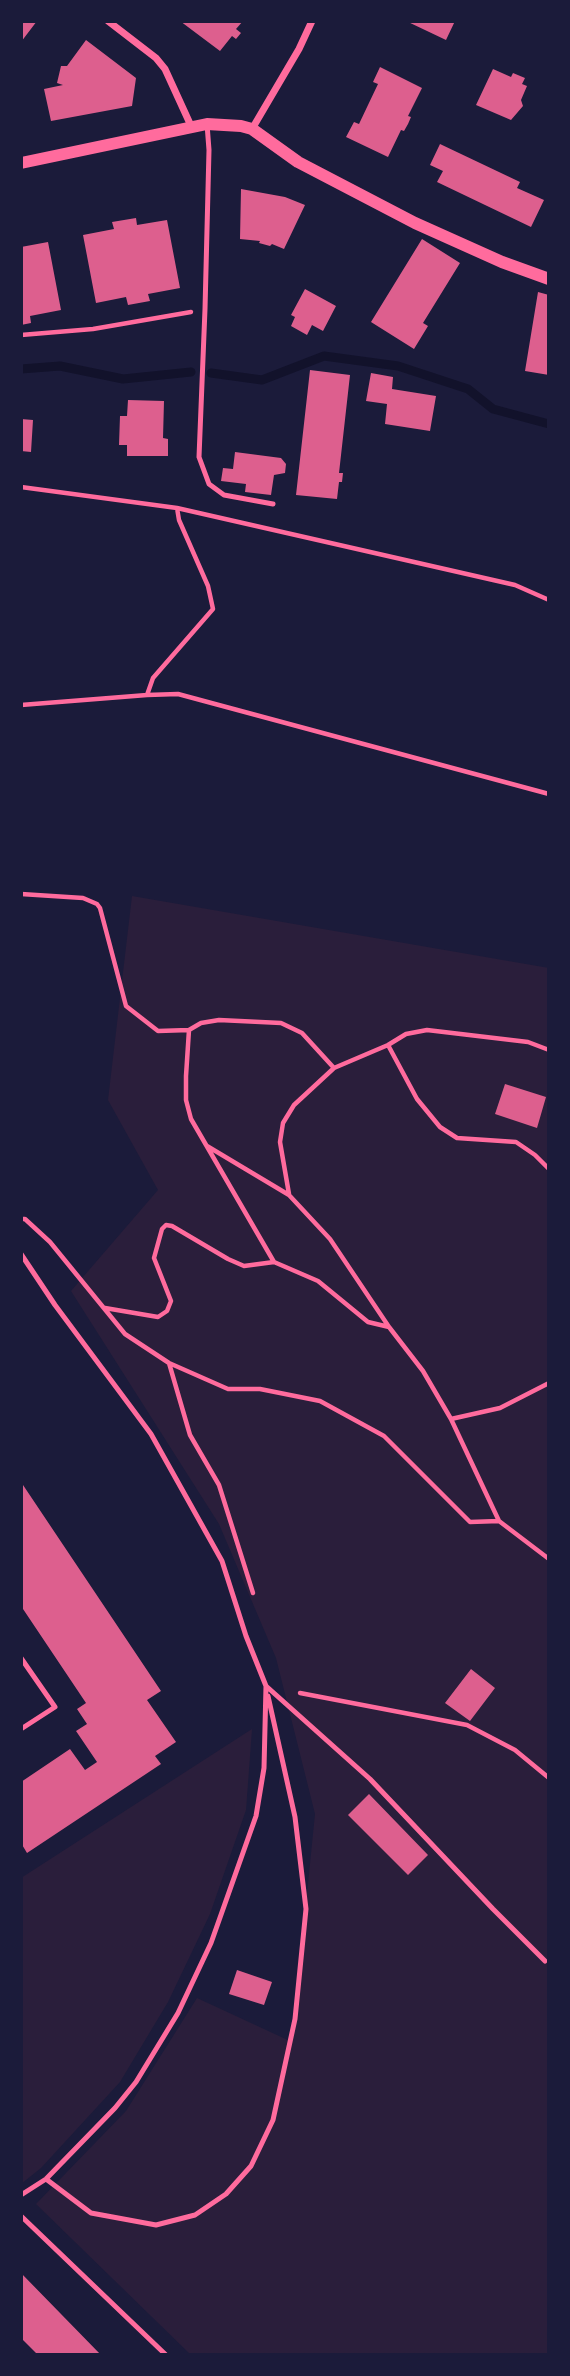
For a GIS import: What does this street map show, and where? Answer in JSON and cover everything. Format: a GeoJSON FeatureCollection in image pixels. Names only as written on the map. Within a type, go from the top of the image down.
{"type":"FeatureCollection","features":[{"type":"Feature","properties":{"kind":"street"},"geometry":{"type":"LineString","coordinates":[[108,21],[156,58],[172,82],[192,128]]}},
{"type":"Feature","properties":{"kind":"street"},"geometry":{"type":"LineString","coordinates":[[252,130],[299,49],[312,21]]}},
{"type":"Feature","properties":{"kind":"street"},"geometry":{"type":"LineString","coordinates":[[21,163],[207,124],[232,124],[252,130],[299,162],[415,223],[502,262],[549,279]]}},
{"type":"Feature","properties":{"kind":"lane"},"geometry":{"type":"LineString","coordinates":[[207,124],[209,150],[199,457],[209,484],[224,495],[273,505]]}},
{"type":"Feature","properties":{"kind":"lane"},"geometry":{"type":"LineString","coordinates":[[21,1254],[157,1446],[222,1560],[246,1636],[266,1686],[295,1817],[306,1909],[295,2019],[272,2120],[251,2166],[226,2194],[195,2216],[156,2225],[91,2213],[46,2179]]}},
{"type":"Feature","properties":{"kind":"lane"},"geometry":{"type":"LineString","coordinates":[[21,1658],[55,1706],[21,1729]]}},
{"type":"Feature","properties":{"kind":"lane"},"geometry":{"type":"LineString","coordinates":[[266,1686],[370,1779],[545,1961]]}},
{"type":"Feature","properties":{"kind":"lane"},"geometry":{"type":"LineString","coordinates":[[21,2195],[46,2179],[114,2108],[136,2082],[178,2013],[211,1943],[256,1816],[264,1768],[266,1686]]}},
{"type":"Feature","properties":{"kind":"lane"},"geometry":{"type":"LineString","coordinates":[[21,2216],[166,2355]]}},
{"type":"Feature","properties":{"kind":"path"},"geometry":{"type":"LineString","coordinates":[[21,335],[93,329],[205,309]]}},
{"type":"Feature","properties":{"kind":"path"},"geometry":{"type":"LineString","coordinates":[[21,488],[177,508],[515,585],[549,600]]}},
{"type":"Feature","properties":{"kind":"path"},"geometry":{"type":"LineString","coordinates":[[147,695],[153,678],[214,609],[208,586],[179,520],[177,508]]}},
{"type":"Feature","properties":{"kind":"path"},"geometry":{"type":"LineString","coordinates":[[21,705],[178,694],[549,794]]}},
{"type":"Feature","properties":{"kind":"path"},"geometry":{"type":"LineString","coordinates":[[21,894],[83,898],[97,904],[126,1006],[158,1031],[189,1030],[201,1023],[219,1020],[281,1023],[302,1033],[334,1069]]}},
{"type":"Feature","properties":{"kind":"path"},"geometry":{"type":"LineString","coordinates":[[189,1030],[187,1100],[191,1119],[274,1262]]}},
{"type":"Feature","properties":{"kind":"path"},"geometry":{"type":"LineString","coordinates":[[289,1195],[280,1142],[283,1123],[294,1105],[334,1069],[406,1034],[427,1030],[528,1042],[549,1051]]}},
{"type":"Feature","properties":{"kind":"path"},"geometry":{"type":"LineString","coordinates":[[388,1045],[417,1099],[440,1127],[457,1138],[516,1142],[549,1169]]}},
{"type":"Feature","properties":{"kind":"path"},"geometry":{"type":"LineString","coordinates":[[204,1144],[289,1195],[330,1239],[423,1371],[452,1419],[499,1521],[549,1559]]}},
{"type":"Feature","properties":{"kind":"path"},"geometry":{"type":"LineString","coordinates":[[21,1219],[25,1219],[50,1242],[125,1334],[169,1363],[228,1390],[260,1389],[320,1401],[384,1436],[470,1522],[499,1521]]}},
{"type":"Feature","properties":{"kind":"path"},"geometry":{"type":"LineString","coordinates":[[105,1308],[158,1317],[167,1311],[171,1301],[154,1258],[162,1228],[166,1225],[244,1266],[274,1262],[317,1281],[368,1322],[389,1326]]}},
{"type":"Feature","properties":{"kind":"path"},"geometry":{"type":"LineString","coordinates":[[169,1363],[190,1435],[219,1485],[254,1600]]}},
{"type":"Feature","properties":{"kind":"path"},"geometry":{"type":"LineString","coordinates":[[452,1419],[500,1409],[549,1383]]}},
{"type":"Feature","properties":{"kind":"path"},"geometry":{"type":"LineString","coordinates":[[266,1686],[467,1725],[515,1750],[549,1778]]}},
{"type":"Feature","properties":{"kind":"shaded area"},"geometry":{"type":"Polygon","coordinates":[[[132,896],[549,968],[549,2355],[191,2355],[36,2204],[126,2111],[197,1998],[292,2042],[315,1814],[276,1658],[219,1524],[71,1291],[158,1190],[108,1100],[132,896]]]}},
{"type":"Feature","properties":{"kind":"shaded area"},"geometry":{"type":"Polygon","coordinates":[[[252,1729],[246,1810],[210,1914],[168,2002],[120,2082],[41,2168],[21,2184],[21,1878],[252,1729]]]}},
{"type":"Feature","properties":{"kind":"building"},"geometry":{"type":"Polygon","coordinates":[[[21,21],[37,21],[21,42],[21,21]]]}},
{"type":"Feature","properties":{"kind":"building"},"geometry":{"type":"Polygon","coordinates":[[[180,21],[243,21],[236,29],[241,33],[236,39],[232,36],[220,51],[180,21]]]}},
{"type":"Feature","properties":{"kind":"building"},"geometry":{"type":"Polygon","coordinates":[[[406,21],[455,21],[446,40],[406,21]]]}},
{"type":"Feature","properties":{"kind":"building"},"geometry":{"type":"Polygon","coordinates":[[[86,40],[136,78],[132,106],[51,121],[44,89],[63,85],[57,83],[61,66],[67,66],[86,40]]]}},
{"type":"Feature","properties":{"kind":"building"},"geometry":{"type":"Polygon","coordinates":[[[380,67],[422,88],[408,116],[411,117],[408,124],[404,131],[401,130],[388,157],[346,137],[354,122],[359,124],[378,84],[373,82],[380,67]]]}},
{"type":"Feature","properties":{"kind":"building"},"geometry":{"type":"Polygon","coordinates":[[[493,69],[511,77],[513,73],[525,78],[522,84],[527,86],[521,100],[523,106],[511,120],[476,105],[493,69]]]}},
{"type":"Feature","properties":{"kind":"building"},"geometry":{"type":"Polygon","coordinates":[[[440,144],[520,182],[517,188],[544,200],[531,227],[437,182],[443,171],[430,165],[440,144]]]}},
{"type":"Feature","properties":{"kind":"building"},"geometry":{"type":"Polygon","coordinates":[[[241,189],[285,197],[305,205],[284,249],[259,243],[260,241],[240,239],[241,189]]]}},
{"type":"Feature","properties":{"kind":"building"},"geometry":{"type":"Polygon","coordinates":[[[136,218],[137,225],[167,220],[180,288],[148,294],[150,301],[128,305],[126,297],[96,303],[83,235],[114,229],[112,222],[136,218]]]}},
{"type":"Feature","properties":{"kind":"building"},"geometry":{"type":"Polygon","coordinates":[[[422,239],[460,263],[423,323],[428,326],[414,349],[371,322],[422,239]]]}},
{"type":"Feature","properties":{"kind":"building"},"geometry":{"type":"Polygon","coordinates":[[[48,242],[61,310],[30,316],[31,323],[21,325],[21,247],[48,242]]]}},
{"type":"Feature","properties":{"kind":"building"},"geometry":{"type":"Polygon","coordinates":[[[305,289],[336,306],[323,331],[312,325],[307,335],[291,326],[295,317],[291,315],[305,289]]]}},
{"type":"Feature","properties":{"kind":"building"},"geometry":{"type":"Polygon","coordinates":[[[538,292],[549,295],[549,375],[525,371],[538,292]]]}},
{"type":"Feature","properties":{"kind":"building"},"geometry":{"type":"Polygon","coordinates":[[[310,370],[350,375],[339,473],[343,473],[337,499],[296,495],[310,370]]]}},
{"type":"Feature","properties":{"kind":"building"},"geometry":{"type":"Polygon","coordinates":[[[371,373],[393,377],[392,389],[436,396],[430,431],[385,424],[387,404],[366,401],[371,373]]]}},
{"type":"Feature","properties":{"kind":"building"},"geometry":{"type":"Polygon","coordinates":[[[128,400],[164,401],[163,438],[168,439],[168,456],[127,456],[127,445],[119,445],[120,416],[127,416],[128,400]]]}},
{"type":"Feature","properties":{"kind":"building"},"geometry":{"type":"Polygon","coordinates":[[[21,419],[33,420],[31,452],[21,451],[21,419]]]}},
{"type":"Feature","properties":{"kind":"building"},"geometry":{"type":"Polygon","coordinates":[[[235,452],[281,458],[286,464],[285,473],[274,475],[271,495],[245,492],[246,484],[221,481],[223,468],[233,469],[235,452]]]}},
{"type":"Feature","properties":{"kind":"building"},"geometry":{"type":"Polygon","coordinates":[[[505,1084],[546,1097],[537,1128],[495,1114],[505,1084]]]}},
{"type":"Feature","properties":{"kind":"building"},"geometry":{"type":"Polygon","coordinates":[[[21,1482],[161,1691],[147,1700],[176,1742],[155,1756],[161,1764],[27,1853],[21,1843],[21,1782],[70,1749],[85,1770],[97,1762],[76,1731],[87,1724],[77,1709],[86,1703],[21,1606],[21,1482]]]}},
{"type":"Feature","properties":{"kind":"building"},"geometry":{"type":"Polygon","coordinates":[[[471,1669],[495,1688],[470,1721],[445,1703],[471,1669]]]}},
{"type":"Feature","properties":{"kind":"building"},"geometry":{"type":"Polygon","coordinates":[[[369,1794],[428,1855],[408,1875],[348,1815],[369,1794]]]}},
{"type":"Feature","properties":{"kind":"building"},"geometry":{"type":"Polygon","coordinates":[[[237,1970],[272,1982],[264,2005],[229,1994],[237,1970]]]}},
{"type":"Feature","properties":{"kind":"building"},"geometry":{"type":"Polygon","coordinates":[[[21,2273],[101,2355],[38,2355],[21,2338],[21,2273]]]}},
{"type":"Feature","properties":{"kind":"waterway"},"geometry":{"type":"LineString","coordinates":[[211,373],[262,380],[324,356],[398,366],[468,389],[493,409],[549,424]]}},
{"type":"Feature","properties":{"kind":"waterway"},"geometry":{"type":"LineString","coordinates":[[21,369],[60,366],[123,379],[191,372]]}}]}
